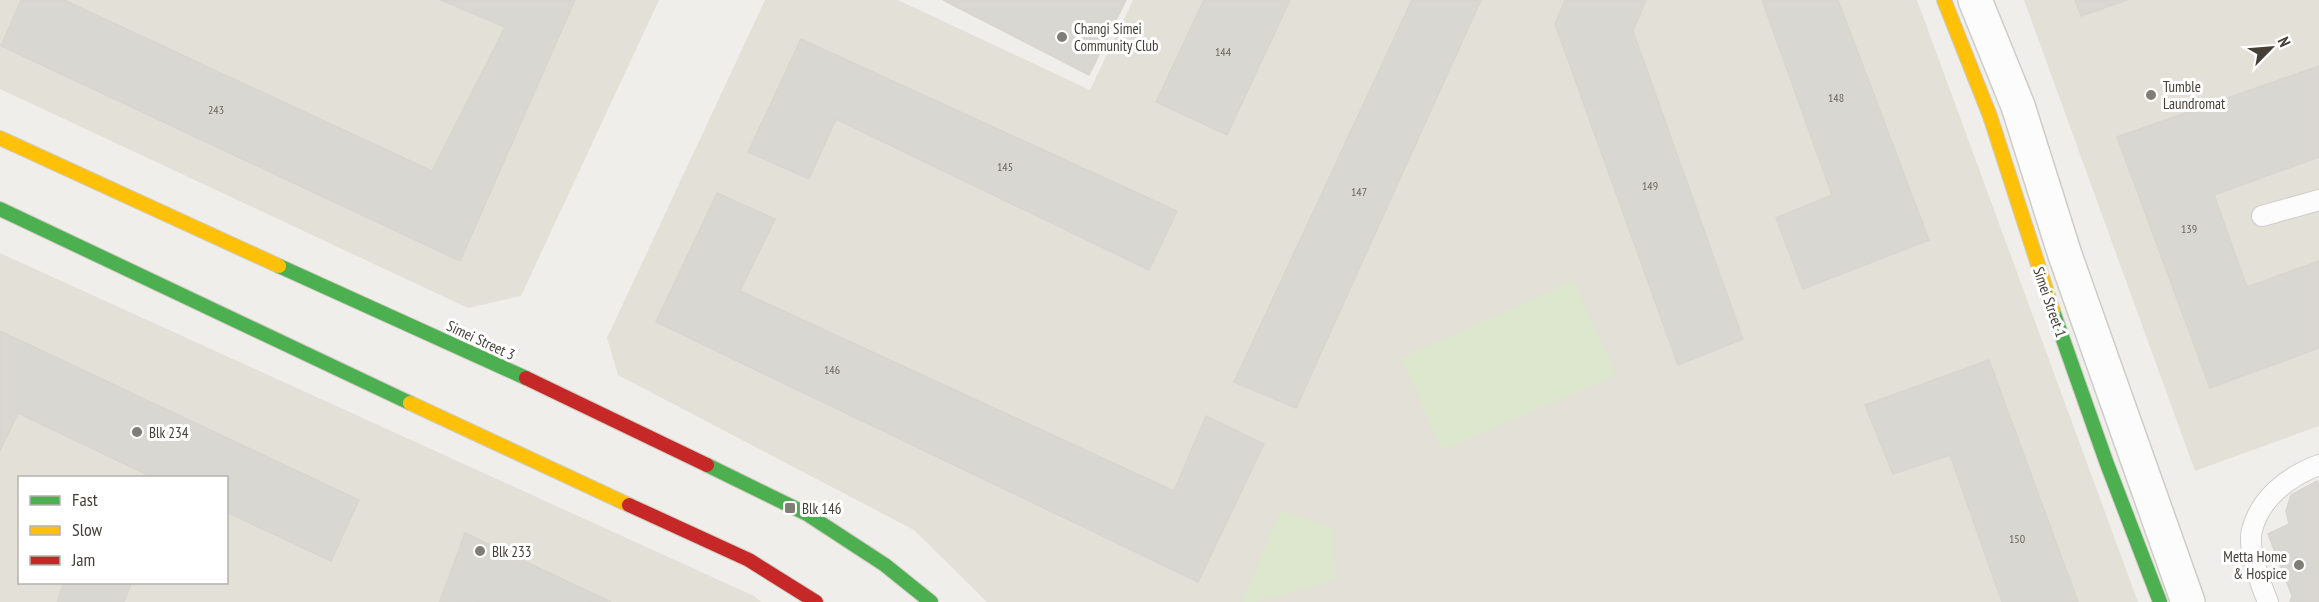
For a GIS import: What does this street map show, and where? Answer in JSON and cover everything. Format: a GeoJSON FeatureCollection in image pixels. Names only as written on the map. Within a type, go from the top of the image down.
{"type":"FeatureCollection","features":[{"type":"Feature","properties":{"kind":"main road","name":"Simei Street 1"},"geometry":{"type":"LineString","coordinates":[[1944,0],[1990,116],[2060,332],[2160,602]]}},
{"type":"Feature","properties":{"kind":"main road","name":"Simei Street 3"},"geometry":{"type":"LineString","coordinates":[[0,138],[541,385],[807,514],[885,565],[931,602]]}},
{"type":"Feature","properties":{"kind":"main road"},"geometry":{"type":"LineString","coordinates":[[0,208],[519,454],[749,560],[816,602]]}},
{"type":"Feature","properties":{"kind":"street","name":"Simei Street 1"},"geometry":{"type":"LineString","coordinates":[[1975,0],[2018,106],[2065,255],[2187,602]]}},
{"type":"Feature","properties":{"kind":"lane"},"geometry":{"type":"LineString","coordinates":[[2262,216],[2319,200]]}},
{"type":"Feature","properties":{"kind":"lane"},"geometry":{"type":"LineString","coordinates":[[2268,602],[2255,567],[2251,532],[2265,501],[2283,485],[2306,470],[2319,465]]}},
{"type":"Feature","properties":{"kind":"shaded area"},"geometry":{"type":"Polygon","coordinates":[[[0,0],[659,0],[521,296],[468,308],[0,89],[0,0]]]}},
{"type":"Feature","properties":{"kind":"shaded area"},"geometry":{"type":"Polygon","coordinates":[[[765,0],[898,0],[1090,90],[1133,0],[1917,0],[2138,602],[987,602],[914,530],[618,375],[607,338],[765,0]]]}},
{"type":"Feature","properties":{"kind":"shaded area"},"geometry":{"type":"Polygon","coordinates":[[[2024,0],[2319,0],[2319,426],[2195,471],[2024,0]]]}},
{"type":"Feature","properties":{"kind":"shaded area"},"geometry":{"type":"Polygon","coordinates":[[[0,253],[754,596],[761,602],[0,602],[0,253]]]}},
{"type":"Feature","properties":{"kind":"green space"},"geometry":{"type":"Polygon","coordinates":[[[1573,281],[1616,375],[1442,450],[1401,358],[1573,281]]]}},
{"type":"Feature","properties":{"kind":"green space"},"geometry":{"type":"Polygon","coordinates":[[[1281,510],[1333,529],[1335,580],[1255,602],[1242,602],[1281,510]]]}},
{"type":"Feature","properties":{"kind":"building"},"geometry":{"type":"Polygon","coordinates":[[[21,0],[64,0],[432,171],[505,27],[441,0],[575,0],[460,261],[1,46],[21,0]]]}},
{"type":"Feature","properties":{"kind":"building","name":"Changi Simei Community Club"},"geometry":{"type":"Polygon","coordinates":[[[943,0],[1126,0],[1089,75],[943,0]]]}},
{"type":"Feature","properties":{"kind":"building"},"geometry":{"type":"Polygon","coordinates":[[[1204,0],[1290,0],[1227,135],[1156,102],[1204,0]]]}},
{"type":"Feature","properties":{"kind":"building"},"geometry":{"type":"Polygon","coordinates":[[[1412,0],[1481,0],[1296,408],[1234,382],[1412,0]]]}},
{"type":"Feature","properties":{"kind":"building"},"geometry":{"type":"Polygon","coordinates":[[[1565,0],[1646,0],[1633,31],[1743,339],[1678,365],[1555,24],[1565,0]]]}},
{"type":"Feature","properties":{"kind":"building"},"geometry":{"type":"Polygon","coordinates":[[[1762,0],[1838,0],[1929,240],[1803,289],[1776,218],[1832,195],[1762,0]]]}},
{"type":"Feature","properties":{"kind":"building"},"geometry":{"type":"Polygon","coordinates":[[[2075,0],[2127,0],[2081,16],[2075,0]]]}},
{"type":"Feature","properties":{"kind":"building"},"geometry":{"type":"Polygon","coordinates":[[[801,39],[1177,211],[1149,270],[836,119],[809,179],[748,152],[801,39]]]}},
{"type":"Feature","properties":{"kind":"building"},"geometry":{"type":"Polygon","coordinates":[[[2319,66],[2319,157],[2214,195],[2247,287],[2319,261],[2319,348],[2210,388],[2117,137],[2319,66]]]}},
{"type":"Feature","properties":{"kind":"building"},"geometry":{"type":"Polygon","coordinates":[[[717,193],[775,219],[740,291],[1174,491],[1206,416],[1264,444],[1198,582],[656,322],[717,193]]]}},
{"type":"Feature","properties":{"kind":"building","name":"Blk 234"},"geometry":{"type":"Polygon","coordinates":[[[0,331],[359,500],[331,561],[228,513],[228,476],[150,476],[18,413],[0,451],[0,331]]]}},
{"type":"Feature","properties":{"kind":"building"},"geometry":{"type":"Polygon","coordinates":[[[1989,360],[2078,602],[2002,602],[1950,455],[1893,474],[1865,405],[1989,360]]]}},
{"type":"Feature","properties":{"kind":"building","name":"Metta Home & Hospice"},"geometry":{"type":"Polygon","coordinates":[[[2317,481],[2319,485],[2319,602],[2290,602],[2292,596],[2268,534],[2289,524],[2286,511],[2291,495],[2317,481]]]}},
{"type":"Feature","properties":{"kind":"building","name":"Blk 233"},"geometry":{"type":"Polygon","coordinates":[[[465,533],[611,602],[440,601],[465,533]]]}},
{"type":"Feature","properties":{"kind":"building"},"geometry":{"type":"Polygon","coordinates":[[[63,584],[131,584],[124,602],[57,602],[63,584]]]}},
{"type":"Feature","properties":{"kind":"traffic: fast"},"geometry":{"type":"LineString","coordinates":[[0,209],[410,403]]}},
{"type":"Feature","properties":{"kind":"traffic: fast"},"geometry":{"type":"LineString","coordinates":[[279,266],[526,378]]}},
{"type":"Feature","properties":{"kind":"traffic: fast"},"geometry":{"type":"LineString","coordinates":[[2053,311],[2107,464],[2160,602]]}},
{"type":"Feature","properties":{"kind":"traffic: fast"},"geometry":{"type":"LineString","coordinates":[[707,465],[807,514],[885,565],[931,602]]}},
{"type":"Feature","properties":{"kind":"traffic: slow"},"geometry":{"type":"LineString","coordinates":[[1944,0],[1990,116],[2053,311]]}},
{"type":"Feature","properties":{"kind":"traffic: slow"},"geometry":{"type":"LineString","coordinates":[[0,138],[279,266]]}},
{"type":"Feature","properties":{"kind":"traffic: slow"},"geometry":{"type":"LineString","coordinates":[[410,403],[629,505]]}},
{"type":"Feature","properties":{"kind":"traffic: jam"},"geometry":{"type":"LineString","coordinates":[[526,378],[707,465]]}},
{"type":"Feature","properties":{"kind":"traffic: jam"},"geometry":{"type":"LineString","coordinates":[[629,505],[749,560],[816,602]]}},
{"type":"Feature","properties":{"kind":"place","name":"Changi Simei Community Club"},"geometry":{"type":"Point","coordinates":[1062,37]}},
{"type":"Feature","properties":{"kind":"place","name":"Tumble Laundromat"},"geometry":{"type":"Point","coordinates":[2151,95]}},
{"type":"Feature","properties":{"kind":"place","name":"Blk 234"},"geometry":{"type":"Point","coordinates":[137,432]}},
{"type":"Feature","properties":{"kind":"place","name":"Blk 146"},"geometry":{"type":"Point","coordinates":[790,508]}},
{"type":"Feature","properties":{"kind":"place","name":"Blk 233"},"geometry":{"type":"Point","coordinates":[480,551]}},
{"type":"Feature","properties":{"kind":"place","name":"Metta Home & Hospice"},"geometry":{"type":"Point","coordinates":[2299,565]}}]}
